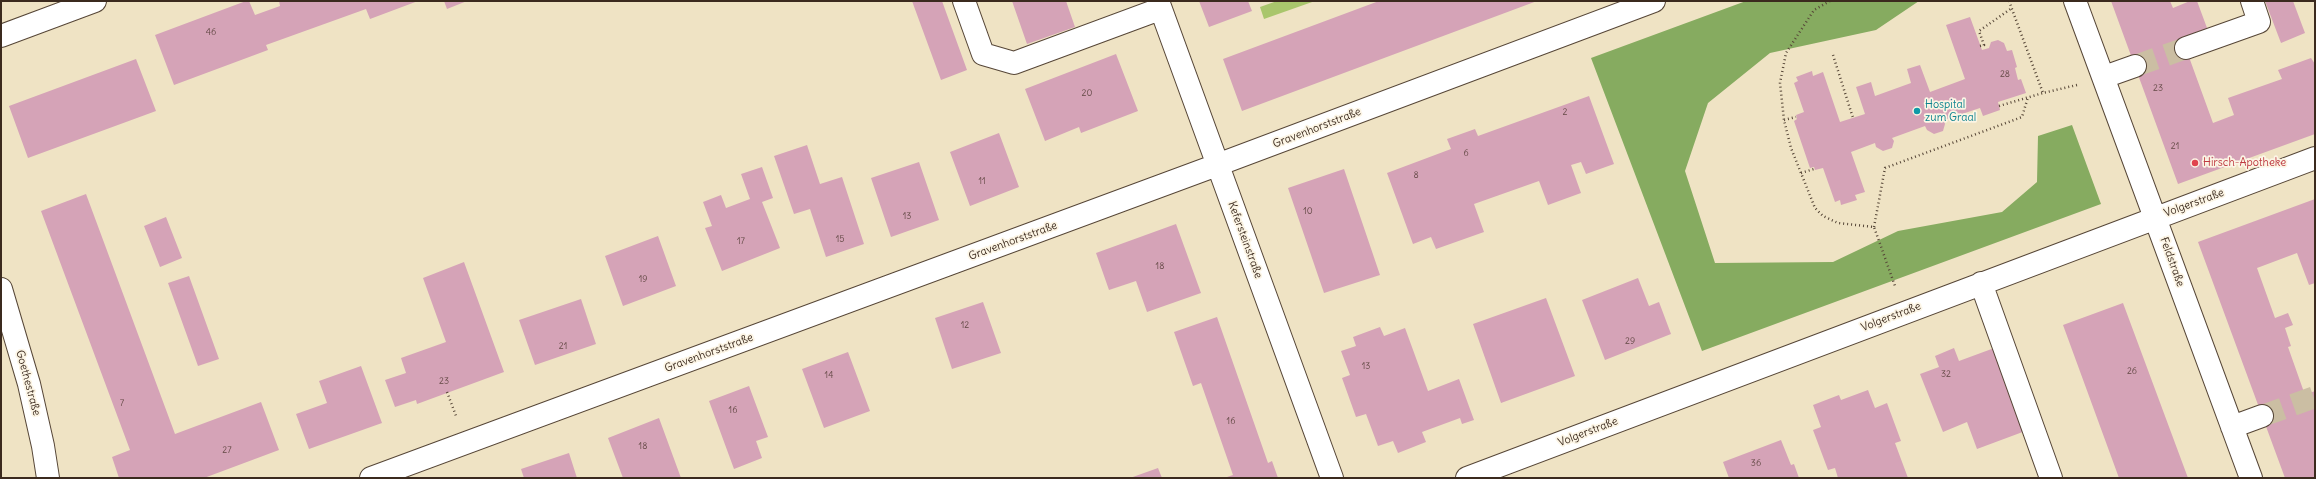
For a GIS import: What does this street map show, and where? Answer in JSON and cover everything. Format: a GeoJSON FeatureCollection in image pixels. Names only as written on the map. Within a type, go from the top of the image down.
{"type":"FeatureCollection","features":[{"type":"Feature","properties":{"kind":"street"},"geometry":{"type":"LineString","coordinates":[[1,36],[95,1]]}},
{"type":"Feature","properties":{"kind":"street"},"geometry":{"type":"LineString","coordinates":[[964,1],[984,54],[1014,63],[1159,5]]}},
{"type":"Feature","properties":{"kind":"street","name":"Gravenhorststraße"},"geometry":{"type":"LineString","coordinates":[[371,478],[1217,165],[1654,1]]}},
{"type":"Feature","properties":{"kind":"street","name":"Feldstraße"},"geometry":{"type":"LineString","coordinates":[[2075,1],[2156,216],[2251,478]]}},
{"type":"Feature","properties":{"kind":"street"},"geometry":{"type":"LineString","coordinates":[[2186,48],[2259,22],[2252,1]]}},
{"type":"Feature","properties":{"kind":"street","name":"Kefersteinstraße"},"geometry":{"type":"LineString","coordinates":[[1159,5],[1332,478]]}},
{"type":"Feature","properties":{"kind":"street"},"geometry":{"type":"LineString","coordinates":[[2104,77],[2134,66]]}},
{"type":"Feature","properties":{"kind":"street","name":"Volgerstraße"},"geometry":{"type":"LineString","coordinates":[[1467,478],[2156,216],[2315,158]]}},
{"type":"Feature","properties":{"kind":"street"},"geometry":{"type":"LineString","coordinates":[[1981,283],[2051,478]]}},
{"type":"Feature","properties":{"kind":"street","name":"Goethestraße"},"geometry":{"type":"LineString","coordinates":[[1,289],[29,384],[43,446],[48,478]]}},
{"type":"Feature","properties":{"kind":"street"},"geometry":{"type":"LineString","coordinates":[[2232,427],[2262,416]]}},
{"type":"Feature","properties":{"kind":"path"},"geometry":{"type":"LineString","coordinates":[[1830,1],[1814,10],[1786,53],[1780,83],[1784,120],[1791,148],[1816,208],[1822,216],[1838,223],[1874,227]]}},
{"type":"Feature","properties":{"kind":"path"},"geometry":{"type":"LineString","coordinates":[[2009,1],[2043,93]]}},
{"type":"Feature","properties":{"kind":"path"},"geometry":{"type":"LineString","coordinates":[[1980,46],[1984,45],[1979,31],[2012,8]]}},
{"type":"Feature","properties":{"kind":"path"},"geometry":{"type":"LineString","coordinates":[[1833,55],[1853,118]]}},
{"type":"Feature","properties":{"kind":"path"},"geometry":{"type":"LineString","coordinates":[[1999,106],[2060,89]]}},
{"type":"Feature","properties":{"kind":"path"},"geometry":{"type":"LineString","coordinates":[[1893,280],[1874,227],[1885,168],[2022,117],[2028,97]]}},
{"type":"Feature","properties":{"kind":"path"},"geometry":{"type":"LineString","coordinates":[[1784,120],[1796,117]]}},
{"type":"Feature","properties":{"kind":"path"},"geometry":{"type":"LineString","coordinates":[[1801,173],[1814,169]]}},
{"type":"Feature","properties":{"kind":"green space"},"geometry":{"type":"Polygon","coordinates":[[[1277,1],[1315,1],[1264,19],[1260,7],[1277,1]]]}},
{"type":"Feature","properties":{"kind":"green space"},"geometry":{"type":"Polygon","coordinates":[[[1746,1],[1919,1],[1876,30],[1770,53],[1708,103],[1685,171],[1715,263],[1833,262],[1898,231],[2002,212],[2037,182],[2038,136],[2072,125],[2101,204],[1702,351],[1591,58],[1746,1]]]}},
{"type":"Feature","properties":{"kind":"building"},"geometry":{"type":"Polygon","coordinates":[[[249,1],[255,15],[280,6],[279,1],[418,1],[370,19],[366,9],[266,45],[268,50],[174,85],[155,35],[249,1]]]}},
{"type":"Feature","properties":{"kind":"building"},"geometry":{"type":"Polygon","coordinates":[[[444,1],[467,1],[447,9],[444,1]]]}},
{"type":"Feature","properties":{"kind":"building"},"geometry":{"type":"Polygon","coordinates":[[[912,1],[942,1],[967,70],[941,80],[912,1]]]}},
{"type":"Feature","properties":{"kind":"building"},"geometry":{"type":"Polygon","coordinates":[[[1012,1],[1066,1],[1075,27],[1027,44],[1012,1]]]}},
{"type":"Feature","properties":{"kind":"building"},"geometry":{"type":"Polygon","coordinates":[[[1199,1],[1248,1],[1252,11],[1209,27],[1199,1]]]}},
{"type":"Feature","properties":{"kind":"building"},"geometry":{"type":"Polygon","coordinates":[[[1379,1],[1537,1],[1242,111],[1223,59],[1379,1]]]}},
{"type":"Feature","properties":{"kind":"building"},"geometry":{"type":"Polygon","coordinates":[[[2111,1],[2170,1],[2173,8],[2190,1],[2197,1],[2210,36],[2185,46],[2213,123],[2234,115],[2228,98],[2282,79],[2278,70],[2311,58],[2315,64],[2315,134],[2178,184],[2111,1]]]}},
{"type":"Feature","properties":{"kind":"building"},"geometry":{"type":"Polygon","coordinates":[[[2265,1],[2293,1],[2305,33],[2281,43],[2265,1]]]}},
{"type":"Feature","properties":{"kind":"building","name":"Hospital zum Graal"},"geometry":{"type":"Polygon","coordinates":[[[1970,17],[1982,50],[1989,48],[1991,42],[1998,40],[2004,43],[2007,51],[2012,50],[2017,67],[2015,68],[2018,80],[2021,79],[2026,93],[1998,102],[2000,110],[1983,116],[1980,108],[1944,120],[1945,124],[1943,131],[1934,134],[1927,130],[1925,126],[1892,138],[1894,141],[1892,148],[1883,151],[1876,147],[1875,143],[1851,152],[1865,192],[1855,195],[1857,200],[1841,205],[1840,200],[1835,202],[1823,168],[1815,170],[1814,167],[1810,168],[1794,121],[1797,119],[1796,115],[1804,112],[1794,83],[1798,81],[1796,77],[1812,71],[1813,76],[1823,72],[1840,122],[1865,114],[1856,87],[1871,82],[1875,96],[1911,83],[1907,69],[1920,65],[1930,92],[1965,79],[1946,25],[1970,17]]]}},
{"type":"Feature","properties":{"kind":"building"},"geometry":{"type":"Polygon","coordinates":[[[1116,54],[1138,111],[1081,133],[1079,127],[1045,141],[1025,89],[1116,54]]]}},
{"type":"Feature","properties":{"kind":"building"},"geometry":{"type":"Polygon","coordinates":[[[136,59],[156,111],[28,158],[9,106],[136,59]]]}},
{"type":"Feature","properties":{"kind":"building"},"geometry":{"type":"Polygon","coordinates":[[[1589,96],[1614,164],[1586,174],[1581,162],[1571,165],[1581,193],[1548,205],[1539,181],[1474,204],[1484,232],[1436,249],[1431,237],[1413,244],[1387,173],[1451,149],[1447,139],[1475,129],[1478,136],[1589,96]]]}},
{"type":"Feature","properties":{"kind":"building"},"geometry":{"type":"Polygon","coordinates":[[[999,133],[1019,187],[970,206],[950,152],[999,133]]]}},
{"type":"Feature","properties":{"kind":"building"},"geometry":{"type":"Polygon","coordinates":[[[807,145],[820,184],[842,177],[864,244],[826,257],[810,209],[794,214],[774,156],[807,145]]]}},
{"type":"Feature","properties":{"kind":"building"},"geometry":{"type":"Polygon","coordinates":[[[919,162],[939,220],[891,237],[871,178],[919,162]]]}},
{"type":"Feature","properties":{"kind":"building"},"geometry":{"type":"Polygon","coordinates":[[[762,167],[773,198],[762,202],[780,248],[722,271],[705,228],[712,226],[703,202],[721,195],[726,208],[750,199],[741,174],[762,167]]]}},
{"type":"Feature","properties":{"kind":"building"},"geometry":{"type":"Polygon","coordinates":[[[1344,169],[1380,275],[1324,293],[1288,188],[1344,169]]]}},
{"type":"Feature","properties":{"kind":"building"},"geometry":{"type":"Polygon","coordinates":[[[86,194],[175,434],[261,402],[279,450],[204,478],[119,478],[112,457],[130,450],[41,211],[86,194]]]}},
{"type":"Feature","properties":{"kind":"building"},"geometry":{"type":"Polygon","coordinates":[[[2315,199],[2315,283],[2309,285],[2297,253],[2257,268],[2275,318],[2288,313],[2293,325],[2285,328],[2291,346],[2288,347],[2305,395],[2315,391],[2315,478],[2285,478],[2198,242],[2315,199]]]}},
{"type":"Feature","properties":{"kind":"building"},"geometry":{"type":"Polygon","coordinates":[[[166,217],[182,258],[160,267],[144,226],[166,217]]]}},
{"type":"Feature","properties":{"kind":"building"},"geometry":{"type":"Polygon","coordinates":[[[1176,224],[1201,293],[1147,312],[1136,281],[1109,290],[1096,253],[1176,224]]]}},
{"type":"Feature","properties":{"kind":"building"},"geometry":{"type":"Polygon","coordinates":[[[658,236],[676,286],[623,306],[605,256],[658,236]]]}},
{"type":"Feature","properties":{"kind":"building"},"geometry":{"type":"Polygon","coordinates":[[[464,262],[504,372],[417,404],[416,400],[395,407],[385,380],[406,373],[401,358],[446,342],[423,278],[464,262]]]}},
{"type":"Feature","properties":{"kind":"building"},"geometry":{"type":"Polygon","coordinates":[[[189,276],[219,359],[198,366],[168,283],[189,276]]]}},
{"type":"Feature","properties":{"kind":"building"},"geometry":{"type":"Polygon","coordinates":[[[1638,278],[1649,306],[1659,302],[1671,334],[1605,360],[1582,300],[1638,278]]]}},
{"type":"Feature","properties":{"kind":"building"},"geometry":{"type":"Polygon","coordinates":[[[1546,298],[1575,376],[1501,403],[1473,324],[1546,298]]]}},
{"type":"Feature","properties":{"kind":"building"},"geometry":{"type":"Polygon","coordinates":[[[581,299],[596,344],[535,365],[519,320],[581,299]]]}},
{"type":"Feature","properties":{"kind":"building"},"geometry":{"type":"Polygon","coordinates":[[[983,302],[1001,353],[952,369],[935,318],[983,302]]]}},
{"type":"Feature","properties":{"kind":"building"},"geometry":{"type":"Polygon","coordinates":[[[2123,303],[2188,478],[2119,478],[2063,325],[2123,303]]]}},
{"type":"Feature","properties":{"kind":"building"},"geometry":{"type":"Polygon","coordinates":[[[1217,317],[1268,463],[1272,461],[1278,478],[1224,478],[1233,475],[1201,383],[1193,386],[1174,332],[1217,317]]]}},
{"type":"Feature","properties":{"kind":"building"},"geometry":{"type":"Polygon","coordinates":[[[1380,327],[1384,336],[1405,328],[1428,391],[1459,379],[1474,420],[1462,424],[1460,418],[1422,432],[1426,442],[1398,453],[1393,441],[1378,446],[1366,414],[1356,417],[1342,378],[1350,375],[1341,351],[1356,346],[1353,337],[1380,327]]]}},
{"type":"Feature","properties":{"kind":"building"},"geometry":{"type":"Polygon","coordinates":[[[1997,347],[2028,430],[1977,449],[1967,422],[1943,432],[1920,374],[1939,367],[1935,356],[1954,348],[1959,361],[1997,347]]]}},
{"type":"Feature","properties":{"kind":"building"},"geometry":{"type":"Polygon","coordinates":[[[848,352],[870,411],[824,428],[802,369],[848,352]]]}},
{"type":"Feature","properties":{"kind":"building"},"geometry":{"type":"Polygon","coordinates":[[[361,366],[382,423],[309,449],[296,414],[327,403],[319,381],[361,366]]]}},
{"type":"Feature","properties":{"kind":"building"},"geometry":{"type":"Polygon","coordinates":[[[749,386],[768,437],[756,441],[762,458],[734,469],[709,401],[749,386]]]}},
{"type":"Feature","properties":{"kind":"building"},"geometry":{"type":"Polygon","coordinates":[[[1868,390],[1875,408],[1887,403],[1901,441],[1895,443],[1908,478],[1838,478],[1835,468],[1828,470],[1813,430],[1821,427],[1813,405],[1839,395],[1841,400],[1868,390]]]}},
{"type":"Feature","properties":{"kind":"building"},"geometry":{"type":"Polygon","coordinates":[[[659,418],[681,478],[623,478],[608,438],[659,418]]]}},
{"type":"Feature","properties":{"kind":"building"},"geometry":{"type":"Polygon","coordinates":[[[1781,440],[1791,465],[1794,464],[1799,478],[1729,478],[1723,462],[1781,440]]]}},
{"type":"Feature","properties":{"kind":"building"},"geometry":{"type":"Polygon","coordinates":[[[569,453],[577,478],[524,478],[521,469],[569,453]]]}},
{"type":"Feature","properties":{"kind":"building"},"geometry":{"type":"Polygon","coordinates":[[[1158,468],[1162,478],[1130,478],[1158,468]]]}},
{"type":"Feature","properties":{"kind":"tunnel"},"geometry":{"type":"LineString","coordinates":[[2135,66],[2186,48]]}},
{"type":"Feature","properties":{"kind":"tunnel"},"geometry":{"type":"LineString","coordinates":[[2262,416],[2315,397]]}},
{"type":"Feature","properties":{"kind":"place","name":"Hospital zum Graal"},"geometry":{"type":"Point","coordinates":[1917,111]}},
{"type":"Feature","properties":{"kind":"place","name":"Hirsch-Apotheke"},"geometry":{"type":"Point","coordinates":[2195,163]}}]}
